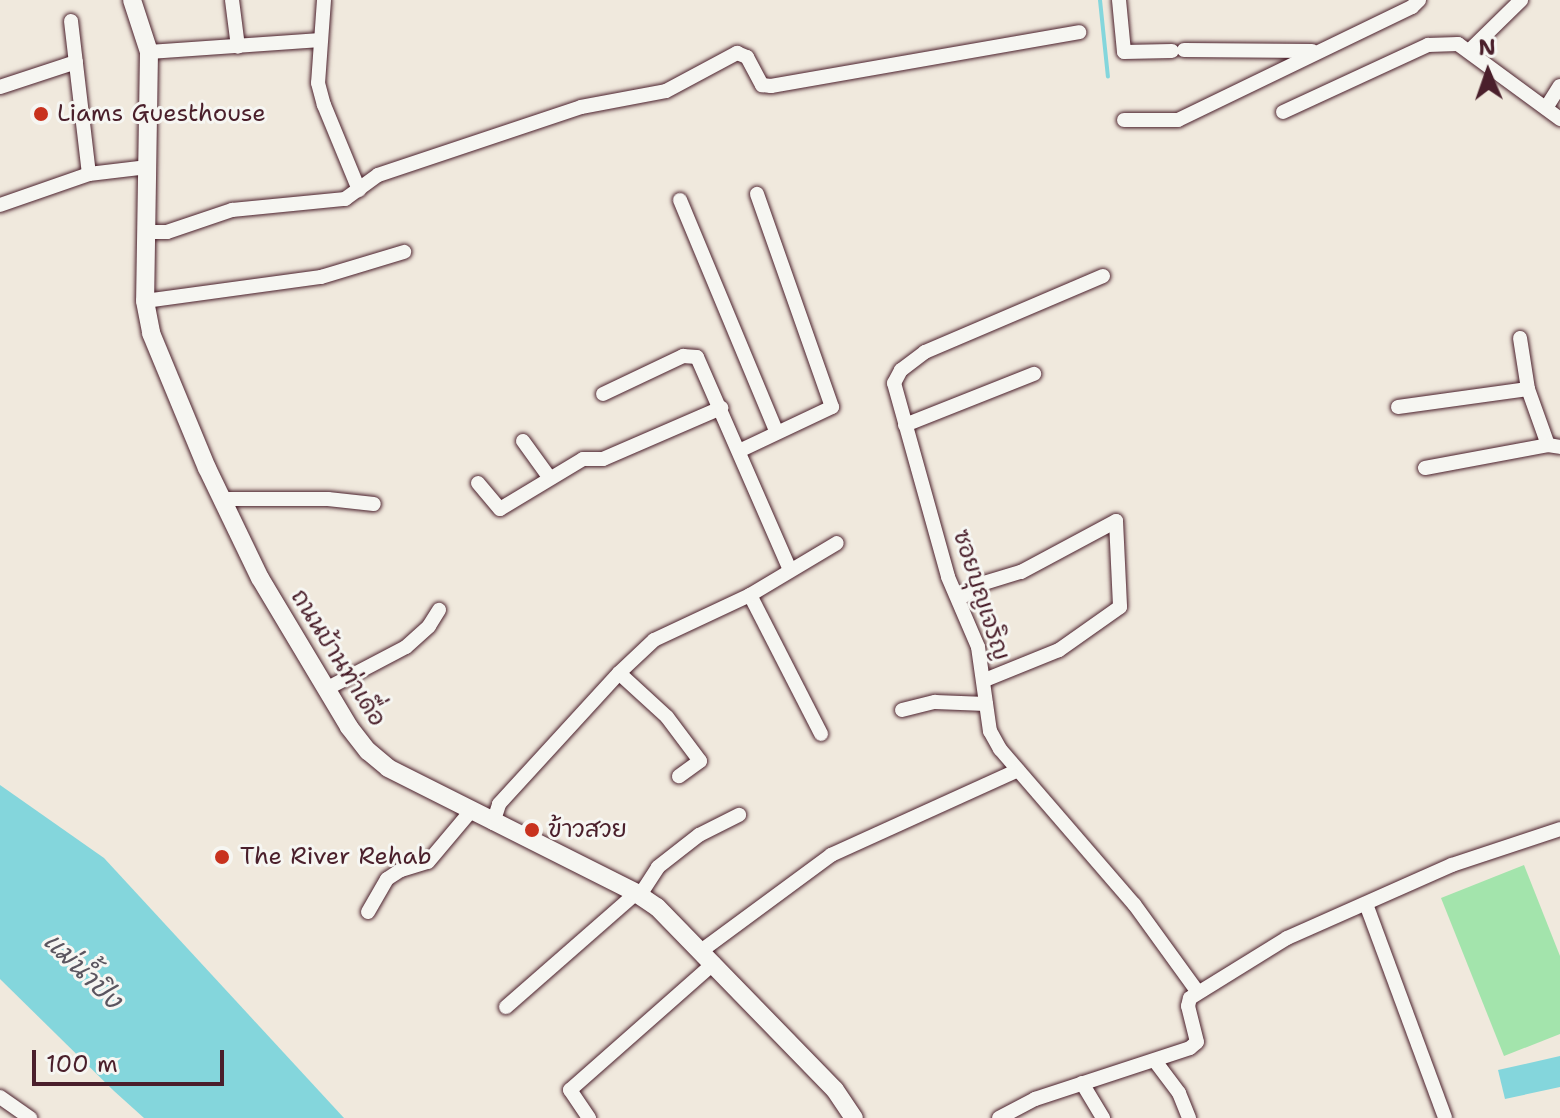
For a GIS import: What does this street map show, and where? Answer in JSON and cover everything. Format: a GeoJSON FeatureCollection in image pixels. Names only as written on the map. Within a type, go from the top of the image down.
{"type":"FeatureCollection","features":[{"type":"Feature","properties":{"kind":"street","name":"ถนนบ้านท่าเดื่อ"},"geometry":{"type":"LineString","coordinates":[[132,0],[149,52],[145,301],[164,368],[222,499],[260,578],[326,689],[368,751],[388,768],[638,894],[708,957],[835,1090],[854,1118]]}},
{"type":"Feature","properties":{"kind":"street"},"geometry":{"type":"LineString","coordinates":[[232,0],[238,47]]}},
{"type":"Feature","properties":{"kind":"street"},"geometry":{"type":"LineString","coordinates":[[324,0],[318,83],[359,190]]}},
{"type":"Feature","properties":{"kind":"street"},"geometry":{"type":"LineString","coordinates":[[1119,0],[1124,52],[1316,51]]}},
{"type":"Feature","properties":{"kind":"street"},"geometry":{"type":"LineString","coordinates":[[1124,120],[1178,120],[1412,7],[1419,0]]}},
{"type":"Feature","properties":{"kind":"street"},"geometry":{"type":"LineString","coordinates":[[1469,51],[1521,0]]}},
{"type":"Feature","properties":{"kind":"street"},"geometry":{"type":"LineString","coordinates":[[71,21],[89,174]]}},
{"type":"Feature","properties":{"kind":"street"},"geometry":{"type":"LineString","coordinates":[[145,232],[167,232],[232,210],[345,199],[378,175],[566,112],[666,91],[737,53],[747,57],[762,85],[771,86],[1079,32]]}},
{"type":"Feature","properties":{"kind":"street"},"geometry":{"type":"LineString","coordinates":[[149,52],[321,40]]}},
{"type":"Feature","properties":{"kind":"street"},"geometry":{"type":"LineString","coordinates":[[1283,112],[1428,45],[1458,44],[1560,119]]}},
{"type":"Feature","properties":{"kind":"street"},"geometry":{"type":"LineString","coordinates":[[0,87],[76,62]]}},
{"type":"Feature","properties":{"kind":"street"},"geometry":{"type":"LineString","coordinates":[[1546,108],[1560,86]]}},
{"type":"Feature","properties":{"kind":"street"},"geometry":{"type":"LineString","coordinates":[[0,205],[89,174],[148,167]]}},
{"type":"Feature","properties":{"kind":"street"},"geometry":{"type":"LineString","coordinates":[[739,451],[832,407],[757,194]]}},
{"type":"Feature","properties":{"kind":"street"},"geometry":{"type":"LineString","coordinates":[[680,200],[776,431]]}},
{"type":"Feature","properties":{"kind":"street"},"geometry":{"type":"LineString","coordinates":[[145,301],[321,277],[404,252]]}},
{"type":"Feature","properties":{"kind":"street","name":"ซอยบุญเจริญ"},"geometry":{"type":"LineString","coordinates":[[1103,276],[925,352],[901,370],[894,383],[922,473],[948,577],[978,647],[990,731],[1018,770],[1097,858],[1166,945],[1197,991]]}},
{"type":"Feature","properties":{"kind":"street"},"geometry":{"type":"LineString","coordinates":[[1425,468],[1554,446],[1528,389],[1520,338]]}},
{"type":"Feature","properties":{"kind":"street"},"geometry":{"type":"LineString","coordinates":[[603,394],[683,356],[697,357],[790,570]]}},
{"type":"Feature","properties":{"kind":"street"},"geometry":{"type":"LineString","coordinates":[[905,425],[1034,374]]}},
{"type":"Feature","properties":{"kind":"street"},"geometry":{"type":"LineString","coordinates":[[1398,407],[1528,389]]}},
{"type":"Feature","properties":{"kind":"street"},"geometry":{"type":"LineString","coordinates":[[478,483],[500,509],[583,459],[603,459],[721,408]]}},
{"type":"Feature","properties":{"kind":"street"},"geometry":{"type":"LineString","coordinates":[[523,441],[549,477]]}},
{"type":"Feature","properties":{"kind":"street"},"geometry":{"type":"LineString","coordinates":[[222,499],[328,499],[374,504]]}},
{"type":"Feature","properties":{"kind":"street"},"geometry":{"type":"LineString","coordinates":[[959,599],[984,583],[1021,572],[1116,521],[1120,607],[1059,650],[985,680]]}},
{"type":"Feature","properties":{"kind":"street"},"geometry":{"type":"LineString","coordinates":[[493,823],[499,804],[619,673],[654,640],[750,595],[837,543]]}},
{"type":"Feature","properties":{"kind":"street"},"geometry":{"type":"LineString","coordinates":[[750,595],[821,734]]}},
{"type":"Feature","properties":{"kind":"street"},"geometry":{"type":"LineString","coordinates":[[326,689],[406,647],[429,626],[439,610]]}},
{"type":"Feature","properties":{"kind":"street"},"geometry":{"type":"LineString","coordinates":[[619,673],[667,717],[700,761],[679,776]]}},
{"type":"Feature","properties":{"kind":"street"},"geometry":{"type":"LineString","coordinates":[[902,710],[935,702],[986,704]]}},
{"type":"Feature","properties":{"kind":"street"},"geometry":{"type":"LineString","coordinates":[[589,1118],[570,1090],[708,957],[831,855],[1018,770]]}},
{"type":"Feature","properties":{"kind":"street"},"geometry":{"type":"LineString","coordinates":[[368,912],[387,879],[401,870],[428,862],[471,811]]}},
{"type":"Feature","properties":{"kind":"street"},"geometry":{"type":"LineString","coordinates":[[506,1007],[638,894],[658,867],[699,835],[739,815]]}},
{"type":"Feature","properties":{"kind":"street"},"geometry":{"type":"LineString","coordinates":[[999,1118],[1035,1099],[1155,1061],[1197,1042],[1188,1006],[1197,991],[1287,938],[1452,865],[1560,829]]}},
{"type":"Feature","properties":{"kind":"street"},"geometry":{"type":"LineString","coordinates":[[1366,904],[1445,1118]]}},
{"type":"Feature","properties":{"kind":"street"},"geometry":{"type":"LineString","coordinates":[[1155,1061],[1179,1093],[1189,1118]]}},
{"type":"Feature","properties":{"kind":"street"},"geometry":{"type":"LineString","coordinates":[[1082,1083],[1103,1118]]}},
{"type":"Feature","properties":{"kind":"street"},"geometry":{"type":"LineString","coordinates":[[0,1097],[30,1118]]}},
{"type":"Feature","properties":{"kind":"green space"},"geometry":{"type":"Polygon","coordinates":[[[1524,865],[1560,956],[1560,1034],[1504,1056],[1441,898],[1524,865]]]}},
{"type":"Feature","properties":{"kind":"water","name":"แม่น้ำปิง"},"geometry":{"type":"Polygon","coordinates":[[[0,785],[104,858],[344,1118],[144,1118],[114,1091],[0,979],[0,785]]]}},
{"type":"Feature","properties":{"kind":"water"},"geometry":{"type":"Polygon","coordinates":[[[1560,1056],[1560,1087],[1505,1099],[1498,1070],[1560,1056]]]}},
{"type":"Feature","properties":{"kind":"waterway"},"geometry":{"type":"LineString","coordinates":[[1100,0],[1108,77]]}},
{"type":"Feature","properties":{"kind":"place","name":"Liams Guesthouse"},"geometry":{"type":"Point","coordinates":[41,114]}},
{"type":"Feature","properties":{"kind":"place","name":"ข้าวสวย"},"geometry":{"type":"Point","coordinates":[532,830]}},
{"type":"Feature","properties":{"kind":"place","name":"The River Rehab"},"geometry":{"type":"Point","coordinates":[222,857]}}]}
